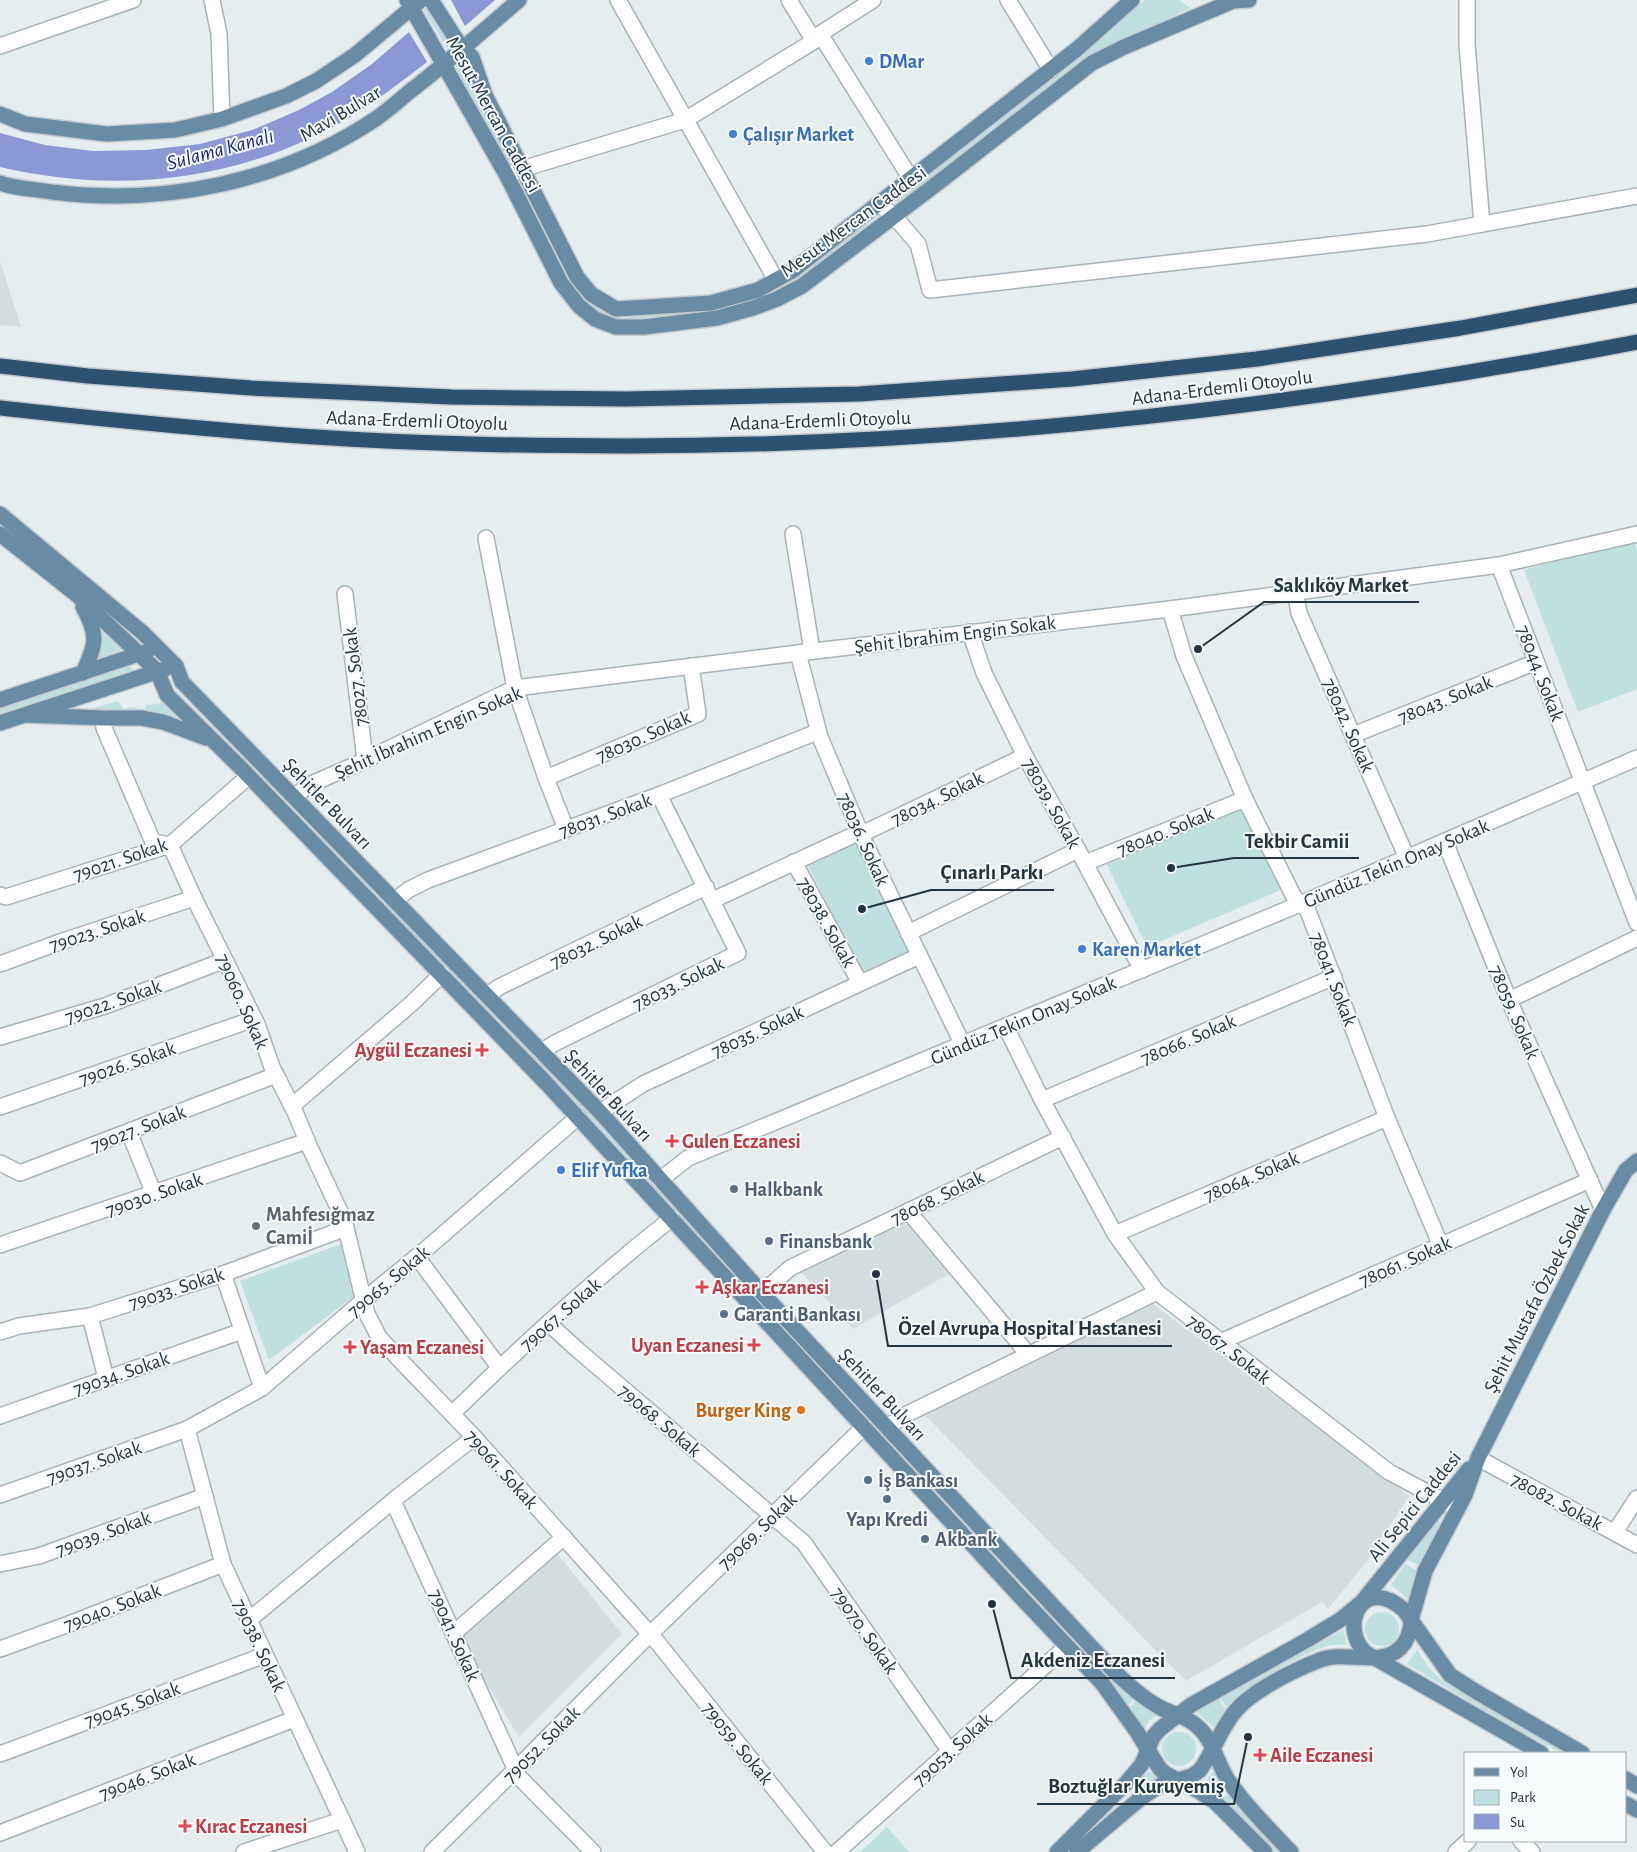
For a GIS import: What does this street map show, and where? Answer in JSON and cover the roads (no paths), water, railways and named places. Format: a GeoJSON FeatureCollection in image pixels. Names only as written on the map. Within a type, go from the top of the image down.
{"type":"FeatureCollection","features":[{"type":"Feature","properties":{"kind":"highway","name":"Adana-Erdemli Otoyolu"},"geometry":{"type":"LineString","coordinates":[[0,366],[88,376],[232,386],[450,397],[626,399],[859,394],[1072,378],[1257,358],[1461,328],[1637,295]]}},
{"type":"Feature","properties":{"kind":"highway","name":"Adana-Erdemli Otoyolu"},"geometry":{"type":"LineString","coordinates":[[0,408],[105,420],[275,435],[430,442],[627,446],[906,437],[1010,429],[1236,406],[1428,380],[1637,342]]}},
{"type":"Feature","properties":{"kind":"main road","name":"Mesut Mercan Caddesi"},"geometry":{"type":"LineString","coordinates":[[432,0],[458,42],[472,57],[485,95],[577,277],[590,294],[616,310],[711,303],[758,290],[792,271],[1051,70],[1132,0]]}},
{"type":"Feature","properties":{"kind":"main road","name":"Mavi Bulvar"},"geometry":{"type":"LineString","coordinates":[[0,184],[71,194],[110,197],[170,193],[235,182],[299,160],[334,144],[377,118],[519,0]]}},
{"type":"Feature","properties":{"kind":"main road"},"geometry":{"type":"LineString","coordinates":[[1207,0],[1221,3],[1234,1]]}},
{"type":"Feature","properties":{"kind":"main road","name":"Mesut Mercan Caddesi"},"geometry":{"type":"LineString","coordinates":[[414,3],[444,64],[507,176],[561,283],[579,306],[595,319],[616,327],[644,327],[717,318],[760,306],[802,286],[1092,63],[1124,47],[1234,1],[1249,0]]}},
{"type":"Feature","properties":{"kind":"main road","name":"Mavi Bulvar"},"geometry":{"type":"LineString","coordinates":[[0,114],[26,124],[106,134],[175,130],[222,119],[286,96],[316,81],[354,55],[414,3]]}},
{"type":"Feature","properties":{"kind":"main road","name":"Şehitler Bulvarı"},"geometry":{"type":"LineString","coordinates":[[0,514],[158,648],[176,666],[182,682],[600,1112],[762,1293],[1110,1667],[1160,1708],[1178,1715]]}},
{"type":"Feature","properties":{"kind":"main road","name":"Şehitler Bulvarı"},"geometry":{"type":"LineString","coordinates":[[0,534],[77,595],[157,671],[167,695],[249,776],[442,974],[578,1117],[1067,1646],[1111,1695],[1148,1750]]}},
{"type":"Feature","properties":{"kind":"main road"},"geometry":{"type":"LineString","coordinates":[[77,595],[92,623],[95,640],[83,673]]}},
{"type":"Feature","properties":{"kind":"main road"},"geometry":{"type":"LineString","coordinates":[[0,700],[158,648]]}},
{"type":"Feature","properties":{"kind":"main road"},"geometry":{"type":"LineString","coordinates":[[0,723],[176,666]]}},
{"type":"Feature","properties":{"kind":"main road"},"geometry":{"type":"LineString","coordinates":[[25,715],[140,718],[163,722],[214,741]]}},
{"type":"Feature","properties":{"kind":"main road","name":"Şehit Mustafa Özbek Sokak"},"geometry":{"type":"LineString","coordinates":[[1478,1458],[1604,1210],[1626,1170],[1637,1161]]}},
{"type":"Feature","properties":{"kind":"main road","name":"Ali Sepici Caddesi"},"geometry":{"type":"LineString","coordinates":[[1411,1620],[1425,1571],[1451,1504],[1478,1458]]}},
{"type":"Feature","properties":{"kind":"main road","name":"Ali Sepici Caddesi"},"geometry":{"type":"LineString","coordinates":[[1178,1715],[1190,1705],[1340,1620],[1362,1602],[1398,1556],[1451,1504]]}},
{"type":"Feature","properties":{"kind":"main road"},"geometry":{"type":"LineString","coordinates":[[1538,1752],[1374,1658],[1360,1648],[1354,1632],[1362,1602],[1374,1597],[1384,1597],[1395,1602],[1404,1610],[1450,1675],[1475,1692],[1580,1752]]}},
{"type":"Feature","properties":{"kind":"main road"},"geometry":{"type":"LineString","coordinates":[[1077,1852],[1141,1798],[1161,1785],[1180,1781],[1200,1770],[1232,1714],[1245,1700],[1260,1690],[1321,1659],[1346,1655],[1385,1658],[1401,1647],[1408,1637],[1411,1620]]}},
{"type":"Feature","properties":{"kind":"main road"},"geometry":{"type":"LineString","coordinates":[[1057,1852],[1126,1783],[1142,1764],[1153,1737],[1178,1715],[1199,1727],[1231,1783],[1291,1852]]}},
{"type":"Feature","properties":{"kind":"main road"},"geometry":{"type":"LineString","coordinates":[[1148,1750],[1160,1769],[1215,1802],[1265,1852]]}},
{"type":"Feature","properties":{"kind":"street"},"geometry":{"type":"LineString","coordinates":[[0,46],[133,0]]}},
{"type":"Feature","properties":{"kind":"street"},"geometry":{"type":"LineString","coordinates":[[212,0],[219,34],[222,119]]}},
{"type":"Feature","properties":{"kind":"street"},"geometry":{"type":"LineString","coordinates":[[618,0],[776,280]]}},
{"type":"Feature","properties":{"kind":"street"},"geometry":{"type":"LineString","coordinates":[[789,0],[817,38],[911,179]]}},
{"type":"Feature","properties":{"kind":"street"},"geometry":{"type":"LineString","coordinates":[[507,176],[522,169],[685,120],[817,38],[873,0]]}},
{"type":"Feature","properties":{"kind":"street"},"geometry":{"type":"LineString","coordinates":[[1008,0],[1051,70]]}},
{"type":"Feature","properties":{"kind":"street"},"geometry":{"type":"LineString","coordinates":[[1467,0],[1467,45],[1482,224]]}},
{"type":"Feature","properties":{"kind":"street"},"geometry":{"type":"LineString","coordinates":[[879,204],[894,216],[918,244],[930,290],[1427,234],[1637,196]]}},
{"type":"Feature","properties":{"kind":"street","name":"78036. Sokak"},"geometry":{"type":"LineString","coordinates":[[793,534],[805,652],[817,732],[860,832],[963,1045]]}},
{"type":"Feature","properties":{"kind":"street","name":"Şehit İbrahim Engin Sokak"},"geometry":{"type":"LineString","coordinates":[[294,797],[308,785],[365,760],[515,688],[1170,609],[1499,565],[1637,534]]}},
{"type":"Feature","properties":{"kind":"street"},"geometry":{"type":"LineString","coordinates":[[486,538],[515,688],[566,829]]}},
{"type":"Feature","properties":{"kind":"street","name":"78044. Sokak"},"geometry":{"type":"LineString","coordinates":[[1499,565],[1637,923]]}},
{"type":"Feature","properties":{"kind":"street","name":"78042. Sokak"},"geometry":{"type":"LineString","coordinates":[[1295,592],[1299,613],[1407,858]]}},
{"type":"Feature","properties":{"kind":"street","name":"78027. Sokak"},"geometry":{"type":"LineString","coordinates":[[345,594],[365,760]]}},
{"type":"Feature","properties":{"kind":"street","name":"78041. Sokak"},"geometry":{"type":"LineString","coordinates":[[1170,609],[1184,656],[1245,799],[1294,897],[1308,911],[1387,1118],[1441,1246]]}},
{"type":"Feature","properties":{"kind":"street","name":"78039. Sokak"},"geometry":{"type":"LineString","coordinates":[[970,632],[984,673],[1025,756],[1082,856],[1142,970]]}},
{"type":"Feature","properties":{"kind":"street","name":"78043. Sokak"},"geometry":{"type":"LineString","coordinates":[[1353,735],[1536,662]]}},
{"type":"Feature","properties":{"kind":"street","name":"78030. Sokak"},"geometry":{"type":"LineString","coordinates":[[546,778],[698,714],[691,666]]}},
{"type":"Feature","properties":{"kind":"street"},"geometry":{"type":"LineString","coordinates":[[104,718],[104,728],[153,842],[170,845]]}},
{"type":"Feature","properties":{"kind":"street","name":"78031. Sokak"},"geometry":{"type":"LineString","coordinates":[[395,901],[408,890],[428,880],[659,795],[817,732]]}},
{"type":"Feature","properties":{"kind":"street","name":"78034. Sokak"},"geometry":{"type":"LineString","coordinates":[[710,894],[794,862],[860,832],[868,831],[1025,756]]}},
{"type":"Feature","properties":{"kind":"street","name":"Gündüz Tekin Onay Sokak"},"geometry":{"type":"LineString","coordinates":[[660,1180],[688,1158],[1300,904],[1637,758]]}},
{"type":"Feature","properties":{"kind":"street","name":"79021. Sokak"},"geometry":{"type":"LineString","coordinates":[[0,895],[6,897],[170,845],[249,776]]}},
{"type":"Feature","properties":{"kind":"street","name":"78033. Sokak"},"geometry":{"type":"LineString","coordinates":[[541,1052],[738,953],[659,795]]}},
{"type":"Feature","properties":{"kind":"street","name":"78040. Sokak"},"geometry":{"type":"LineString","coordinates":[[908,933],[1082,856],[1245,799]]}},
{"type":"Feature","properties":{"kind":"street","name":"78059. Sokak"},"geometry":{"type":"LineString","coordinates":[[1445,842],[1509,1000],[1604,1210]]}},
{"type":"Feature","properties":{"kind":"street","name":"79060. Sokak"},"geometry":{"type":"LineString","coordinates":[[170,845],[254,1019],[276,1075],[292,1106],[346,1228],[364,1300]]}},
{"type":"Feature","properties":{"kind":"street","name":"78038. Sokak"},"geometry":{"type":"LineString","coordinates":[[794,862],[860,983]]}},
{"type":"Feature","properties":{"kind":"street","name":"78032. Sokak"},"geometry":{"type":"LineString","coordinates":[[487,996],[499,987],[710,894]]}},
{"type":"Feature","properties":{"kind":"street","name":"79023. Sokak"},"geometry":{"type":"LineString","coordinates":[[0,964],[60,942],[194,898]]}},
{"type":"Feature","properties":{"kind":"street"},"geometry":{"type":"LineString","coordinates":[[1509,1000],[1637,938]]}},
{"type":"Feature","properties":{"kind":"street","name":"78035. Sokak"},"geometry":{"type":"LineString","coordinates":[[600,1112],[643,1084],[919,956]]}},
{"type":"Feature","properties":{"kind":"street","name":"79022. Sokak"},"geometry":{"type":"LineString","coordinates":[[0,1037],[105,1006],[225,960]]}},
{"type":"Feature","properties":{"kind":"street"},"geometry":{"type":"LineString","coordinates":[[292,1106],[411,1004],[442,974]]}},
{"type":"Feature","properties":{"kind":"street","name":"78066. Sokak"},"geometry":{"type":"LineString","coordinates":[[1042,1100],[1334,977]]}},
{"type":"Feature","properties":{"kind":"street","name":"79026. Sokak"},"geometry":{"type":"LineString","coordinates":[[0,1107],[254,1019]]}},
{"type":"Feature","properties":{"kind":"street","name":"78067. Sokak"},"geometry":{"type":"LineString","coordinates":[[1006,1027],[1042,1100],[1115,1234],[1157,1292],[1390,1472],[1451,1504]]}},
{"type":"Feature","properties":{"kind":"street","name":"79027. Sokak"},"geometry":{"type":"LineString","coordinates":[[0,1163],[20,1172],[276,1075]]}},
{"type":"Feature","properties":{"kind":"street","name":"79065. Sokak"},"geometry":{"type":"LineString","coordinates":[[187,1429],[262,1388],[364,1300],[417,1258],[578,1117]]}},
{"type":"Feature","properties":{"kind":"street","name":"78064. Sokak"},"geometry":{"type":"LineString","coordinates":[[1115,1234],[1387,1118]]}},
{"type":"Feature","properties":{"kind":"street"},"geometry":{"type":"LineString","coordinates":[[129,1132],[154,1194]]}},
{"type":"Feature","properties":{"kind":"street","name":"78068. Sokak"},"geometry":{"type":"LineString","coordinates":[[762,1293],[790,1268],[1063,1137]]}},
{"type":"Feature","properties":{"kind":"street","name":"79030. Sokak"},"geometry":{"type":"LineString","coordinates":[[0,1245],[307,1141]]}},
{"type":"Feature","properties":{"kind":"street","name":"78061. Sokak"},"geometry":{"type":"LineString","coordinates":[[1220,1342],[1590,1180]]}},
{"type":"Feature","properties":{"kind":"street"},"geometry":{"type":"LineString","coordinates":[[908,1211],[1028,1354]]}},
{"type":"Feature","properties":{"kind":"street","name":"79067. Sokak"},"geometry":{"type":"LineString","coordinates":[[452,1414],[499,1367],[548,1323],[672,1218]]}},
{"type":"Feature","properties":{"kind":"street","name":"79033. Sokak"},"geometry":{"type":"LineString","coordinates":[[0,1332],[19,1326],[90,1316],[223,1274],[346,1228]]}},
{"type":"Feature","properties":{"kind":"street"},"geometry":{"type":"LineString","coordinates":[[417,1258],[499,1367]]}},
{"type":"Feature","properties":{"kind":"street"},"geometry":{"type":"LineString","coordinates":[[223,1274],[262,1388]]}},
{"type":"Feature","properties":{"kind":"street"},"geometry":{"type":"LineString","coordinates":[[887,1427],[904,1415],[1157,1292]]}},
{"type":"Feature","properties":{"kind":"street","name":"79061. Sokak"},"geometry":{"type":"LineString","coordinates":[[364,1300],[367,1314],[379,1336],[396,1356],[475,1438],[650,1634]]}},
{"type":"Feature","properties":{"kind":"street"},"geometry":{"type":"LineString","coordinates":[[90,1316],[106,1378]]}},
{"type":"Feature","properties":{"kind":"street","name":"79068. Sokak"},"geometry":{"type":"LineString","coordinates":[[548,1323],[578,1351],[773,1516]]}},
{"type":"Feature","properties":{"kind":"street","name":"79034. Sokak"},"geometry":{"type":"LineString","coordinates":[[0,1416],[242,1331]]}},
{"type":"Feature","properties":{"kind":"street","name":"79069. Sokak"},"geometry":{"type":"LineString","coordinates":[[650,1634],[864,1427]]}},
{"type":"Feature","properties":{"kind":"street","name":"79037. Sokak"},"geometry":{"type":"LineString","coordinates":[[0,1495],[187,1429]]}},
{"type":"Feature","properties":{"kind":"street","name":"79038. Sokak"},"geometry":{"type":"LineString","coordinates":[[187,1429],[223,1564],[357,1852]]}},
{"type":"Feature","properties":{"kind":"street"},"geometry":{"type":"LineString","coordinates":[[249,1620],[393,1501],[475,1438]]}},
{"type":"Feature","properties":{"kind":"street","name":"78082. Sokak"},"geometry":{"type":"LineString","coordinates":[[1478,1458],[1637,1545]]}},
{"type":"Feature","properties":{"kind":"street","name":"79039. Sokak"},"geometry":{"type":"LineString","coordinates":[[0,1564],[39,1556],[205,1496]]}},
{"type":"Feature","properties":{"kind":"street"},"geometry":{"type":"LineString","coordinates":[[1615,1532],[1637,1498]]}},
{"type":"Feature","properties":{"kind":"street","name":"79041. Sokak"},"geometry":{"type":"LineString","coordinates":[[393,1501],[519,1776],[593,1852]]}},
{"type":"Feature","properties":{"kind":"street","name":"79070. Sokak"},"geometry":{"type":"LineString","coordinates":[[773,1516],[804,1543],[949,1750]]}},
{"type":"Feature","properties":{"kind":"street"},"geometry":{"type":"LineString","coordinates":[[454,1633],[564,1538]]}},
{"type":"Feature","properties":{"kind":"street","name":"79040. Sokak"},"geometry":{"type":"LineString","coordinates":[[0,1648],[69,1624],[223,1564]]}},
{"type":"Feature","properties":{"kind":"street","name":"79052. Sokak"},"geometry":{"type":"LineString","coordinates":[[432,1852],[650,1634]]}},
{"type":"Feature","properties":{"kind":"street","name":"79059. Sokak"},"geometry":{"type":"LineString","coordinates":[[650,1634],[825,1852]]}},
{"type":"Feature","properties":{"kind":"street","name":"79053. Sokak"},"geometry":{"type":"LineString","coordinates":[[837,1852],[1067,1646]]}},
{"type":"Feature","properties":{"kind":"street","name":"79045. Sokak"},"geometry":{"type":"LineString","coordinates":[[0,1754],[265,1655]]}},
{"type":"Feature","properties":{"kind":"street","name":"79046. Sokak"},"geometry":{"type":"LineString","coordinates":[[0,1833],[294,1719]]}},
{"type":"Feature","properties":{"kind":"street"},"geometry":{"type":"LineString","coordinates":[[244,1852],[342,1820]]}},
{"type":"Feature","properties":{"kind":"street"},"geometry":{"type":"LineString","coordinates":[[1456,1852],[1467,1842]]}},
{"type":"Feature","properties":{"kind":"street"},"geometry":{"type":"LineString","coordinates":[[1522,1842],[1532,1852]]}},
{"type":"Feature","properties":{"kind":"water"},"geometry":{"type":"Polygon","coordinates":[[[451,0],[495,0],[465,26],[451,0]]]}},
{"type":"Feature","properties":{"kind":"water","name":"Sulama Kanalı"},"geometry":{"type":"Polygon","coordinates":[[[409,32],[427,62],[378,99],[347,119],[307,140],[265,157],[222,169],[178,177],[134,180],[90,180],[45,176],[0,167],[0,133],[45,145],[93,151],[146,150],[200,144],[252,130],[299,110],[332,92],[372,64],[409,32]]]}},
{"type":"Feature","properties":{"kind":"place","name":"DMar"},"geometry":{"type":"Point","coordinates":[869,61]}},
{"type":"Feature","properties":{"kind":"place","name":"Çalışır Market"},"geometry":{"type":"Point","coordinates":[733,134]}},
{"type":"Feature","properties":{"kind":"place","name":"Saklıköy Market"},"geometry":{"type":"Point","coordinates":[1198,649]}},
{"type":"Feature","properties":{"kind":"place","name":"Tekbir Camii"},"geometry":{"type":"Point","coordinates":[1171,868]}},
{"type":"Feature","properties":{"kind":"place","name":"Çınarlı Parkı"},"geometry":{"type":"Point","coordinates":[862,909]}},
{"type":"Feature","properties":{"kind":"place","name":"Karen Market"},"geometry":{"type":"Point","coordinates":[1082,949]}},
{"type":"Feature","properties":{"kind":"place","name":"Aygül Eczanesi"},"geometry":{"type":"Point","coordinates":[482,1050]}},
{"type":"Feature","properties":{"kind":"place","name":"Gulen Eczanesi"},"geometry":{"type":"Point","coordinates":[672,1141]}},
{"type":"Feature","properties":{"kind":"place","name":"Elif Yufka"},"geometry":{"type":"Point","coordinates":[561,1170]}},
{"type":"Feature","properties":{"kind":"place","name":"Halkbank"},"geometry":{"type":"Point","coordinates":[734,1189]}},
{"type":"Feature","properties":{"kind":"place","name":"Mahfesığmaz Camiİ"},"geometry":{"type":"Point","coordinates":[256,1226]}},
{"type":"Feature","properties":{"kind":"place","name":"Finansbank"},"geometry":{"type":"Point","coordinates":[769,1241]}},
{"type":"Feature","properties":{"kind":"place","name":"Özel Avrupa Hospital Hastanesi"},"geometry":{"type":"Point","coordinates":[876,1274]}},
{"type":"Feature","properties":{"kind":"place","name":"Aşkar Eczanesi"},"geometry":{"type":"Point","coordinates":[702,1287]}},
{"type":"Feature","properties":{"kind":"place","name":"Garanti Bankası"},"geometry":{"type":"Point","coordinates":[724,1314]}},
{"type":"Feature","properties":{"kind":"place","name":"Uyan Eczanesi"},"geometry":{"type":"Point","coordinates":[754,1345]}},
{"type":"Feature","properties":{"kind":"place","name":"Yaşam Eczanesi"},"geometry":{"type":"Point","coordinates":[350,1347]}},
{"type":"Feature","properties":{"kind":"place","name":"Burger King"},"geometry":{"type":"Point","coordinates":[801,1410]}},
{"type":"Feature","properties":{"kind":"place","name":"İş Bankası"},"geometry":{"type":"Point","coordinates":[868,1480]}},
{"type":"Feature","properties":{"kind":"place","name":"Yapı Kredi"},"geometry":{"type":"Point","coordinates":[887,1499]}},
{"type":"Feature","properties":{"kind":"place","name":"Akbank"},"geometry":{"type":"Point","coordinates":[925,1539]}},
{"type":"Feature","properties":{"kind":"place","name":"Akdeniz Eczanesi"},"geometry":{"type":"Point","coordinates":[992,1604]}},
{"type":"Feature","properties":{"kind":"place","name":"Boztuğlar Kuruyemiş"},"geometry":{"type":"Point","coordinates":[1248,1737]}},
{"type":"Feature","properties":{"kind":"place","name":"Aile Eczanesi"},"geometry":{"type":"Point","coordinates":[1260,1755]}},
{"type":"Feature","properties":{"kind":"place","name":"Kırac Eczanesi"},"geometry":{"type":"Point","coordinates":[185,1826]}}]}
